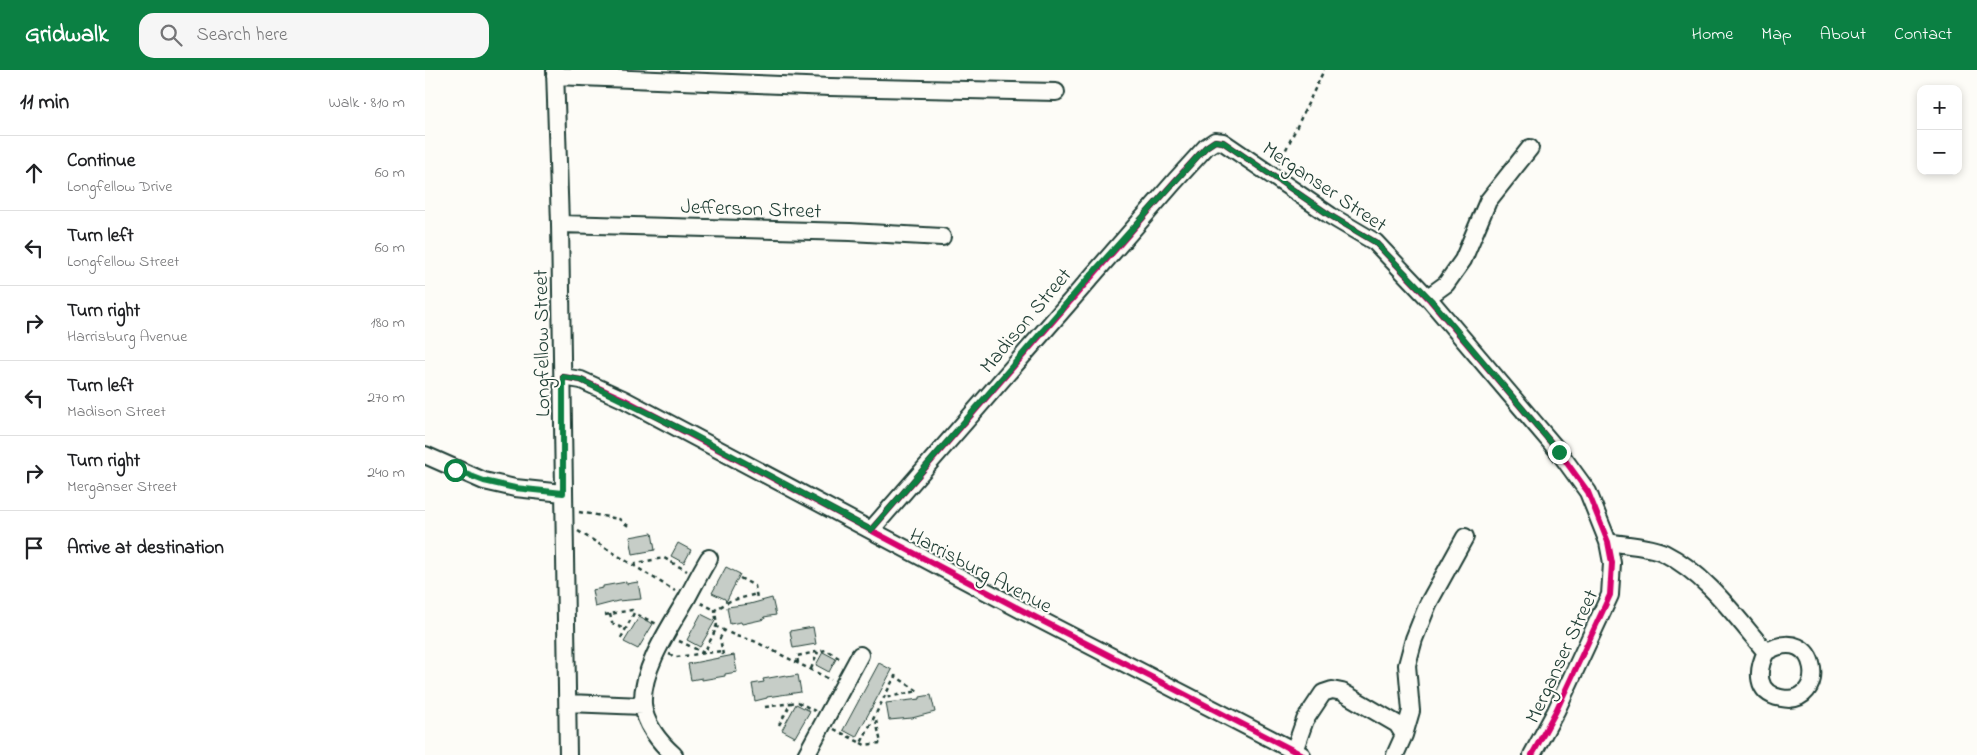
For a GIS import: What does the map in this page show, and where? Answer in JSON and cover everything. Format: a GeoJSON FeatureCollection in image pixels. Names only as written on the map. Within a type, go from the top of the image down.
{"type":"FeatureCollection","features":[{"type":"Feature","properties":{"kind":"street"},"geometry":{"type":"LineString","coordinates":[[555,73],[830,87],[1056,92]]}},
{"type":"Feature","properties":{"kind":"street","name":"Longfellow Street"},"geometry":{"type":"LineString","coordinates":[[555,73],[563,377],[563,493],[567,616],[568,755]]}},
{"type":"Feature","properties":{"kind":"street","name":"Merganser Street"},"geometry":{"type":"LineString","coordinates":[[1215,141],[1223,142],[1331,216],[1375,242],[1427,297],[1563,458],[1588,492],[1608,542],[1612,563],[1610,595],[1556,711],[1532,755]]}},
{"type":"Feature","properties":{"kind":"street","name":"Madison Street"},"geometry":{"type":"LineString","coordinates":[[871,530],[1090,276],[1200,154],[1215,141]]}},
{"type":"Feature","properties":{"kind":"street"},"geometry":{"type":"LineString","coordinates":[[1427,297],[1446,284],[1463,260],[1488,201],[1530,148]]}},
{"type":"Feature","properties":{"kind":"street","name":"Jefferson Street"},"geometry":{"type":"LineString","coordinates":[[560,224],[850,232],[942,238]]}},
{"type":"Feature","properties":{"kind":"street","name":"Harrisburg Avenue"},"geometry":{"type":"LineString","coordinates":[[563,377],[581,380],[616,395],[1029,614],[1298,753]]}},
{"type":"Feature","properties":{"kind":"street"},"geometry":{"type":"LineString","coordinates":[[425,455],[484,481],[515,488],[563,493]]}},
{"type":"Feature","properties":{"kind":"street"},"geometry":{"type":"LineString","coordinates":[[1395,755],[1405,735],[1411,711],[1407,665],[1414,640],[1428,604],[1465,537]]}},
{"type":"Feature","properties":{"kind":"street"},"geometry":{"type":"LineString","coordinates":[[1608,542],[1663,552],[1690,569],[1719,598],[1766,652]]}},
{"type":"Feature","properties":{"kind":"street"},"geometry":{"type":"LineString","coordinates":[[674,755],[652,729],[643,706],[643,695],[649,671],[659,649],[709,558]]}},
{"type":"Feature","properties":{"kind":"street"},"geometry":{"type":"LineString","coordinates":[[806,755],[857,661]]}},
{"type":"Feature","properties":{"kind":"street"},"geometry":{"type":"LineString","coordinates":[[1298,753],[1305,720],[1323,693],[1332,690],[1342,692],[1397,724],[1405,735]]}},
{"type":"Feature","properties":{"kind":"street"},"geometry":{"type":"LineString","coordinates":[[567,703],[643,706]]}},
{"type":"Feature","properties":{"kind":"path"},"geometry":{"type":"LineString","coordinates":[[1273,177],[1324,70]]}},
{"type":"Feature","properties":{"kind":"path"},"geometry":{"type":"LineString","coordinates":[[576,511],[619,519],[631,528]]}},
{"type":"Feature","properties":{"kind":"path"},"geometry":{"type":"LineString","coordinates":[[576,530],[687,598]]}},
{"type":"Feature","properties":{"kind":"path"},"geometry":{"type":"LineString","coordinates":[[635,566],[636,563],[664,558],[698,577]]}},
{"type":"Feature","properties":{"kind":"path"},"geometry":{"type":"LineString","coordinates":[[740,578],[755,586],[757,599]]}},
{"type":"Feature","properties":{"kind":"path"},"geometry":{"type":"LineString","coordinates":[[704,653],[716,627],[715,610],[730,601],[757,594]]}},
{"type":"Feature","properties":{"kind":"path"},"geometry":{"type":"LineString","coordinates":[[605,615],[632,610],[634,613],[704,653]]}},
{"type":"Feature","properties":{"kind":"path"},"geometry":{"type":"LineString","coordinates":[[621,638],[634,613]]}},
{"type":"Feature","properties":{"kind":"path"},"geometry":{"type":"LineString","coordinates":[[610,614],[612,622],[625,630]]}},
{"type":"Feature","properties":{"kind":"path"},"geometry":{"type":"LineString","coordinates":[[716,627],[737,636],[754,640],[844,686]]}},
{"type":"Feature","properties":{"kind":"path"},"geometry":{"type":"LineString","coordinates":[[659,649],[676,657],[704,653],[723,653],[720,638],[724,630]]}},
{"type":"Feature","properties":{"kind":"path"},"geometry":{"type":"LineString","coordinates":[[798,663],[797,656],[826,650],[857,661]]}},
{"type":"Feature","properties":{"kind":"path"},"geometry":{"type":"LineString","coordinates":[[811,669],[819,652]]}},
{"type":"Feature","properties":{"kind":"path"},"geometry":{"type":"LineString","coordinates":[[861,743],[895,676],[918,691],[884,698]]}},
{"type":"Feature","properties":{"kind":"path"},"geometry":{"type":"LineString","coordinates":[[765,707],[798,702],[865,745],[881,743],[875,716]]}},
{"type":"Feature","properties":{"kind":"path"},"geometry":{"type":"LineString","coordinates":[[779,725],[791,703]]}},
{"type":"Feature","properties":{"kind":"building"},"geometry":{"type":"Polygon","coordinates":[[[652,533],[655,550],[633,554],[630,537],[652,533]]]}},
{"type":"Feature","properties":{"kind":"building"},"geometry":{"type":"Polygon","coordinates":[[[678,543],[691,550],[684,563],[671,556],[678,543]]]}},
{"type":"Feature","properties":{"kind":"building"},"geometry":{"type":"Polygon","coordinates":[[[726,567],[740,574],[726,602],[725,599],[712,593],[726,567]]]}},
{"type":"Feature","properties":{"kind":"building"},"geometry":{"type":"Polygon","coordinates":[[[626,582],[626,584],[638,582],[641,599],[618,601],[595,607],[592,590],[626,582]]]}},
{"type":"Feature","properties":{"kind":"building"},"geometry":{"type":"Polygon","coordinates":[[[772,598],[776,615],[742,624],[741,622],[730,624],[727,607],[750,604],[772,598]]]}},
{"type":"Feature","properties":{"kind":"building"},"geometry":{"type":"Polygon","coordinates":[[[701,614],[715,621],[700,647],[687,640],[701,614]]]}},
{"type":"Feature","properties":{"kind":"building"},"geometry":{"type":"Polygon","coordinates":[[[639,617],[653,624],[638,649],[624,642],[639,617]]]}},
{"type":"Feature","properties":{"kind":"building"},"geometry":{"type":"Polygon","coordinates":[[[813,627],[816,644],[793,648],[790,631],[813,627]]]}},
{"type":"Feature","properties":{"kind":"building"},"geometry":{"type":"Polygon","coordinates":[[[823,652],[836,659],[829,672],[816,665],[823,652]]]}},
{"type":"Feature","properties":{"kind":"building"},"geometry":{"type":"Polygon","coordinates":[[[734,655],[737,672],[702,680],[702,678],[691,680],[688,664],[734,655]]]}},
{"type":"Feature","properties":{"kind":"building"},"geometry":{"type":"Polygon","coordinates":[[[879,663],[892,670],[856,737],[843,730],[879,663]]]}},
{"type":"Feature","properties":{"kind":"building"},"geometry":{"type":"Polygon","coordinates":[[[786,675],[787,677],[798,675],[801,692],[767,697],[755,701],[752,684],[764,682],[763,679],[786,675]]]}},
{"type":"Feature","properties":{"kind":"building"},"geometry":{"type":"Polygon","coordinates":[[[931,695],[935,712],[912,718],[889,720],[886,703],[920,699],[920,697],[931,695]]]}},
{"type":"Feature","properties":{"kind":"building"},"geometry":{"type":"Polygon","coordinates":[[[796,704],[810,711],[795,737],[782,730],[796,704]]]}},
{"type":"Feature","properties":{"kind":"cycle path"},"geometry":{"type":"LineString","coordinates":[[871,530],[1175,181],[1206,147],[1215,141],[1223,142],[1331,216],[1375,242],[1430,300],[1559,452],[1588,492],[1608,542],[1612,563],[1610,595],[1556,711],[1532,755]]}},
{"type":"Feature","properties":{"kind":"cycle path"},"geometry":{"type":"LineString","coordinates":[[563,377],[581,380],[623,399],[1029,614],[1302,755]]}},
{"type":"Feature","properties":{"kind":"route"},"geometry":{"type":"LineString","coordinates":[[455,470],[484,481],[515,488],[563,493],[563,377],[595,385],[871,530],[975,412],[1090,276],[1206,147],[1215,141],[1223,142],[1331,216],[1375,242],[1431,300],[1559,452]]}}]}
